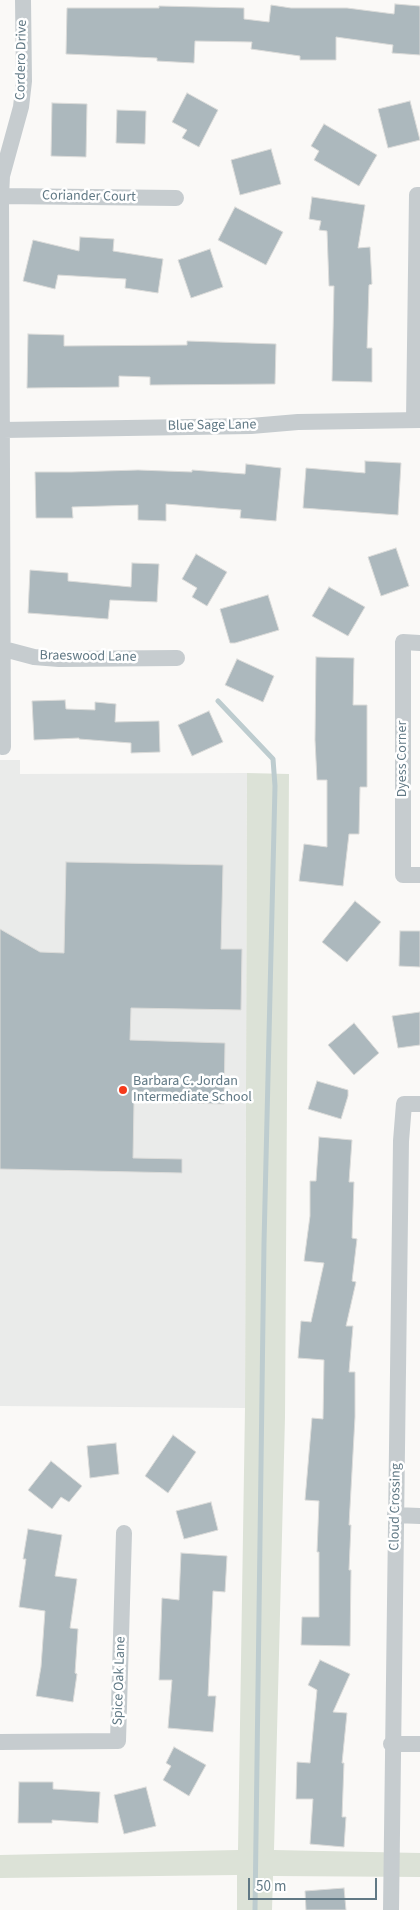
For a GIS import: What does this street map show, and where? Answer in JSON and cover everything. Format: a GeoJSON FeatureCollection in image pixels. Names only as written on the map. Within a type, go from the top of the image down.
{"type":"FeatureCollection","features":[{"type":"Feature","properties":{"kind":"street","name":"Cordero Drive"},"geometry":{"type":"LineString","coordinates":[[3,747],[1,196],[2,176],[21,107],[24,81],[23,0]]}},
{"type":"Feature","properties":{"kind":"street"},"geometry":{"type":"LineString","coordinates":[[417,420],[418,195]]}},
{"type":"Feature","properties":{"kind":"street","name":"Coriander Court"},"geometry":{"type":"LineString","coordinates":[[1,196],[176,198]]}},
{"type":"Feature","properties":{"kind":"street","name":"Blue Sage Lane"},"geometry":{"type":"LineString","coordinates":[[3,430],[251,426],[298,422],[417,420]]}},
{"type":"Feature","properties":{"kind":"street","name":"Dyess Corner"},"geometry":{"type":"LineString","coordinates":[[420,643],[403,642],[403,875],[420,875]]}},
{"type":"Feature","properties":{"kind":"street","name":"Braeswood Lane"},"geometry":{"type":"LineString","coordinates":[[2,649],[34,657],[59,659],[177,658]]}},
{"type":"Feature","properties":{"kind":"street","name":"Cloud Crossing"},"geometry":{"type":"LineString","coordinates":[[390,1910],[401,1141],[412,1104]]}},
{"type":"Feature","properties":{"kind":"street"},"geometry":{"type":"LineString","coordinates":[[396,1515],[420,1516]]}},
{"type":"Feature","properties":{"kind":"street","name":"Spice Oak Lane"},"geometry":{"type":"LineString","coordinates":[[0,1742],[118,1741],[124,1533]]}},
{"type":"Feature","properties":{"kind":"street"},"geometry":{"type":"LineString","coordinates":[[392,1744],[420,1744]]}},
{"type":"Feature","properties":{"kind":"shaded area","name":"Barbara C. Jordan Intermediate School"},"geometry":{"type":"Polygon","coordinates":[[[0,760],[20,760],[20,774],[247,773],[245,1408],[0,1406],[0,760]]]}},
{"type":"Feature","properties":{"kind":"shaded area"},"geometry":{"type":"Polygon","coordinates":[[[247,773],[289,774],[285,1417],[274,1850],[420,1853],[420,1877],[273,1876],[272,1910],[237,1910],[237,1875],[0,1878],[0,1855],[238,1850],[245,1408],[247,773]]]}},
{"type":"Feature","properties":{"kind":"building"},"geometry":{"type":"Polygon","coordinates":[[[395,4],[420,6],[420,55],[392,53],[393,45],[336,37],[336,60],[300,60],[300,56],[251,49],[252,42],[195,41],[194,63],[157,61],[157,58],[66,54],[67,8],[159,8],[159,6],[244,8],[244,19],[269,22],[271,5],[291,8],[347,8],[394,14],[395,4]]]}},
{"type":"Feature","properties":{"kind":"building"},"geometry":{"type":"Polygon","coordinates":[[[187,93],[218,110],[199,147],[182,138],[187,130],[172,122],[187,93]]]}},
{"type":"Feature","properties":{"kind":"building"},"geometry":{"type":"Polygon","coordinates":[[[410,101],[420,140],[388,148],[378,109],[410,101]]]}},
{"type":"Feature","properties":{"kind":"building"},"geometry":{"type":"Polygon","coordinates":[[[52,103],[87,104],[86,157],[51,156],[52,103]]]}},
{"type":"Feature","properties":{"kind":"building"},"geometry":{"type":"Polygon","coordinates":[[[117,110],[146,111],[145,144],[116,143],[117,110]]]}},
{"type":"Feature","properties":{"kind":"building"},"geometry":{"type":"Polygon","coordinates":[[[324,124],[377,155],[359,186],[314,160],[319,151],[311,146],[324,124]]]}},
{"type":"Feature","properties":{"kind":"building"},"geometry":{"type":"Polygon","coordinates":[[[271,149],[281,184],[240,195],[231,160],[271,149]]]}},
{"type":"Feature","properties":{"kind":"building"},"geometry":{"type":"Polygon","coordinates":[[[312,197],[365,205],[358,248],[370,247],[372,284],[369,285],[367,348],[372,348],[372,382],[332,381],[334,286],[329,286],[327,231],[319,230],[321,221],[309,219],[312,197]]]}},
{"type":"Feature","properties":{"kind":"building"},"geometry":{"type":"Polygon","coordinates":[[[235,207],[283,232],[266,265],[218,240],[235,207]]]}},
{"type":"Feature","properties":{"kind":"building"},"geometry":{"type":"Polygon","coordinates":[[[80,237],[114,239],[113,251],[163,259],[158,293],[125,288],[126,279],[58,275],[55,289],[23,281],[33,240],[79,251],[80,237]]]}},
{"type":"Feature","properties":{"kind":"building"},"geometry":{"type":"Polygon","coordinates":[[[210,249],[223,287],[191,298],[178,260],[210,249]]]}},
{"type":"Feature","properties":{"kind":"building"},"geometry":{"type":"Polygon","coordinates":[[[28,334],[64,335],[64,346],[187,345],[187,341],[276,344],[275,384],[150,385],[150,377],[119,376],[119,387],[27,388],[28,334]]]}},
{"type":"Feature","properties":{"kind":"building"},"geometry":{"type":"Polygon","coordinates":[[[365,461],[401,463],[398,515],[303,508],[306,468],[365,473],[365,461]]]}},
{"type":"Feature","properties":{"kind":"building"},"geometry":{"type":"Polygon","coordinates":[[[246,464],[281,468],[276,521],[240,518],[241,510],[166,504],[166,521],[138,520],[138,505],[72,507],[73,518],[36,518],[35,472],[138,470],[192,472],[192,470],[245,474],[246,464]]]}},
{"type":"Feature","properties":{"kind":"building"},"geometry":{"type":"Polygon","coordinates":[[[396,548],[409,586],[381,596],[368,557],[396,548]]]}},
{"type":"Feature","properties":{"kind":"building"},"geometry":{"type":"Polygon","coordinates":[[[196,554],[227,572],[207,606],[192,597],[197,588],[182,579],[196,554]]]}},
{"type":"Feature","properties":{"kind":"building"},"geometry":{"type":"Polygon","coordinates":[[[132,563],[159,564],[157,602],[110,600],[108,619],[28,613],[30,570],[68,573],[68,581],[131,587],[132,563]]]}},
{"type":"Feature","properties":{"kind":"building"},"geometry":{"type":"Polygon","coordinates":[[[329,587],[365,607],[348,636],[312,616],[329,587]]]}},
{"type":"Feature","properties":{"kind":"building"},"geometry":{"type":"Polygon","coordinates":[[[268,595],[279,630],[230,643],[220,609],[268,595]]]}},
{"type":"Feature","properties":{"kind":"building"},"geometry":{"type":"Polygon","coordinates":[[[316,657],[354,658],[353,705],[367,705],[367,787],[360,787],[359,834],[349,834],[343,886],[299,881],[304,844],[327,847],[327,780],[317,780],[315,740],[316,657]]]}},
{"type":"Feature","properties":{"kind":"building"},"geometry":{"type":"Polygon","coordinates":[[[237,659],[274,676],[263,702],[225,685],[237,659]]]}},
{"type":"Feature","properties":{"kind":"building"},"geometry":{"type":"Polygon","coordinates":[[[65,700],[66,709],[95,710],[95,702],[116,704],[115,722],[159,721],[160,752],[131,753],[131,743],[79,738],[34,740],[32,701],[65,700]]]}},
{"type":"Feature","properties":{"kind":"building"},"geometry":{"type":"Polygon","coordinates":[[[209,711],[223,742],[192,756],[178,725],[209,711]]]}},
{"type":"Feature","properties":{"kind":"building"},"geometry":{"type":"Polygon","coordinates":[[[66,862],[223,865],[221,949],[242,949],[241,1010],[131,1008],[130,1040],[225,1043],[224,1104],[134,1102],[133,1158],[182,1159],[182,1173],[0,1169],[0,929],[40,952],[64,953],[66,862]]]}},
{"type":"Feature","properties":{"kind":"building"},"geometry":{"type":"Polygon","coordinates":[[[355,901],[381,922],[347,962],[322,942],[355,901]]]}},
{"type":"Feature","properties":{"kind":"building"},"geometry":{"type":"Polygon","coordinates":[[[400,931],[420,931],[420,967],[399,966],[400,931]]]}},
{"type":"Feature","properties":{"kind":"building"},"geometry":{"type":"Polygon","coordinates":[[[420,1012],[420,1045],[398,1048],[392,1016],[420,1012]]]}},
{"type":"Feature","properties":{"kind":"building"},"geometry":{"type":"Polygon","coordinates":[[[354,1023],[379,1053],[354,1075],[328,1045],[354,1023]]]}},
{"type":"Feature","properties":{"kind":"building"},"geometry":{"type":"Polygon","coordinates":[[[317,1081],[348,1090],[341,1119],[308,1109],[317,1081]]]}},
{"type":"Feature","properties":{"kind":"building"},"geometry":{"type":"Polygon","coordinates":[[[319,1137],[352,1140],[349,1182],[354,1182],[352,1238],[357,1239],[352,1281],[356,1282],[346,1326],[353,1326],[349,1372],[355,1372],[355,1417],[349,1525],[351,1525],[349,1570],[351,1570],[350,1646],[301,1645],[302,1617],[319,1617],[319,1552],[317,1552],[319,1501],[305,1500],[312,1418],[323,1419],[324,1360],[298,1358],[301,1321],[311,1322],[324,1263],[304,1261],[310,1216],[310,1181],[316,1181],[319,1137]]]}},
{"type":"Feature","properties":{"kind":"building"},"geometry":{"type":"Polygon","coordinates":[[[173,1435],[196,1452],[168,1493],[145,1476],[173,1435]]]}},
{"type":"Feature","properties":{"kind":"building"},"geometry":{"type":"Polygon","coordinates":[[[116,1443],[119,1474],[90,1478],[87,1446],[116,1443]]]}},
{"type":"Feature","properties":{"kind":"building"},"geometry":{"type":"Polygon","coordinates":[[[51,1461],[82,1486],[69,1502],[61,1497],[52,1509],[28,1490],[51,1461]]]}},
{"type":"Feature","properties":{"kind":"building"},"geometry":{"type":"Polygon","coordinates":[[[211,1502],[218,1530],[184,1539],[176,1511],[211,1502]]]}},
{"type":"Feature","properties":{"kind":"building"},"geometry":{"type":"Polygon","coordinates":[[[28,1529],[62,1535],[55,1576],[77,1579],[70,1628],[78,1629],[75,1673],[77,1674],[73,1702],[36,1696],[41,1667],[45,1611],[19,1607],[26,1559],[23,1559],[28,1529]]]}},
{"type":"Feature","properties":{"kind":"building"},"geometry":{"type":"Polygon","coordinates":[[[181,1553],[227,1556],[225,1592],[213,1591],[208,1696],[216,1696],[213,1732],[168,1728],[172,1680],[159,1680],[162,1598],[179,1600],[181,1553]]]}},
{"type":"Feature","properties":{"kind":"building"},"geometry":{"type":"Polygon","coordinates":[[[320,1660],[350,1674],[333,1712],[347,1713],[342,1763],[344,1763],[342,1817],[346,1817],[344,1847],[310,1844],[313,1799],[296,1799],[297,1762],[310,1763],[317,1690],[308,1685],[320,1660]]]}},
{"type":"Feature","properties":{"kind":"building"},"geometry":{"type":"Polygon","coordinates":[[[174,1747],[206,1765],[189,1796],[163,1780],[171,1766],[166,1763],[174,1747]]]}},
{"type":"Feature","properties":{"kind":"building"},"geometry":{"type":"Polygon","coordinates":[[[19,1782],[53,1782],[53,1789],[100,1792],[98,1823],[52,1820],[52,1823],[18,1823],[19,1782]]]}},
{"type":"Feature","properties":{"kind":"building"},"geometry":{"type":"Polygon","coordinates":[[[146,1787],[156,1826],[124,1834],[114,1795],[146,1787]]]}},
{"type":"Feature","properties":{"kind":"building"},"geometry":{"type":"Polygon","coordinates":[[[344,1888],[346,1910],[306,1910],[305,1891],[344,1888]]]}},
{"type":"Feature","properties":{"kind":"waterway"},"geometry":{"type":"LineString","coordinates":[[218,701],[273,759],[275,786],[264,1243],[255,1910]]}},
{"type":"Feature","properties":{"kind":"place","name":"Barbara C. Jordan Intermediate School"},"geometry":{"type":"Point","coordinates":[123,1090]}}]}
